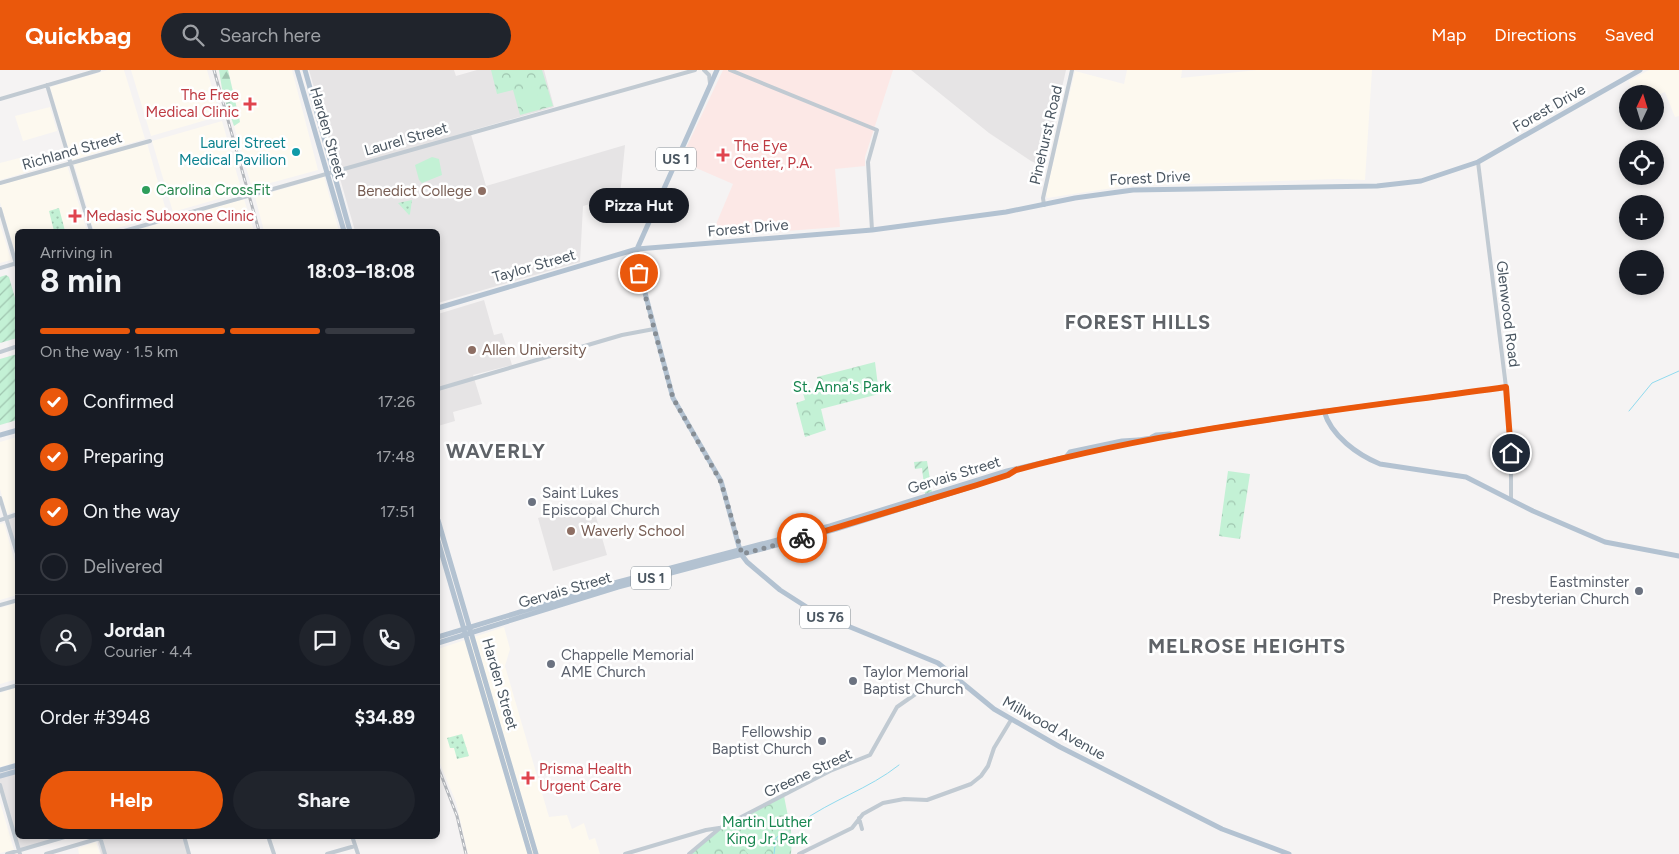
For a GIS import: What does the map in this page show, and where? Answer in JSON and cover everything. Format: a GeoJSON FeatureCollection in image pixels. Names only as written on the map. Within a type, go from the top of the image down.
{"type":"FeatureCollection","features":[{"type":"Feature","properties":{"kind":"main road","name":"Harden Street"},"geometry":{"type":"LineString","coordinates":[[297,70],[349,229]]}},
{"type":"Feature","properties":{"kind":"main road","name":"Harden Street"},"geometry":{"type":"LineString","coordinates":[[305,70],[344,229]]}},
{"type":"Feature","properties":{"kind":"main road","name":"US 1"},"geometry":{"type":"LineString","coordinates":[[637,249],[717,70]]}},
{"type":"Feature","properties":{"kind":"main road","name":"Forest Drive"},"geometry":{"type":"LineString","coordinates":[[637,249],[872,230],[1133,190],[1394,184],[1430,178],[1478,162],[1640,70]]}},
{"type":"Feature","properties":{"kind":"main road","name":"Taylor Street"},"geometry":{"type":"LineString","coordinates":[[440,307],[637,249]]}},
{"type":"Feature","properties":{"kind":"main road","name":"Millwood Avenue"},"geometry":{"type":"LineString","coordinates":[[637,249],[636,263],[673,398],[721,482],[741,552],[747,562],[796,601],[816,613],[938,663],[961,680],[982,701],[1011,720],[1123,780],[1222,829],[1289,854]]}},
{"type":"Feature","properties":{"kind":"main road","name":"Gervais Street"},"geometry":{"type":"LineString","coordinates":[[440,642],[471,628],[830,526],[1001,473],[1139,440],[1324,411]]}},
{"type":"Feature","properties":{"kind":"main road"},"geometry":{"type":"LineString","coordinates":[[1324,411],[1327,420],[1350,448],[1380,464],[1466,476],[1548,518],[1605,542],[1679,556]]}},
{"type":"Feature","properties":{"kind":"main road"},"geometry":{"type":"LineString","coordinates":[[0,436],[15,431]]}},
{"type":"Feature","properties":{"kind":"main road","name":"Harden Street"},"geometry":{"type":"LineString","coordinates":[[440,527],[536,854]]}},
{"type":"Feature","properties":{"kind":"main road","name":"Harden Street"},"geometry":{"type":"LineString","coordinates":[[440,548],[530,854]]}},
{"type":"Feature","properties":{"kind":"main road","name":"Gervais Street"},"geometry":{"type":"LineString","coordinates":[[440,637],[464,631]]}},
{"type":"Feature","properties":{"kind":"main road"},"geometry":{"type":"LineString","coordinates":[[0,770],[15,766]]}},
{"type":"Feature","properties":{"kind":"main road"},"geometry":{"type":"LineString","coordinates":[[0,776],[15,772]]}},
{"type":"Feature","properties":{"kind":"street"},"geometry":{"type":"LineString","coordinates":[[0,99],[99,70]]}},
{"type":"Feature","properties":{"kind":"street","name":"Laurel Street"},"geometry":{"type":"LineString","coordinates":[[131,229],[695,70]]}},
{"type":"Feature","properties":{"kind":"street"},"geometry":{"type":"LineString","coordinates":[[704,70],[710,77],[709,88]]}},
{"type":"Feature","properties":{"kind":"street"},"geometry":{"type":"LineString","coordinates":[[730,70],[878,130],[868,162],[872,230]]}},
{"type":"Feature","properties":{"kind":"street","name":"Pinehurst Road"},"geometry":{"type":"LineString","coordinates":[[1044,205],[1043,198],[1072,70]]}},
{"type":"Feature","properties":{"kind":"street"},"geometry":{"type":"LineString","coordinates":[[47,85],[90,229]]}},
{"type":"Feature","properties":{"kind":"street","name":"Richland Street"},"geometry":{"type":"LineString","coordinates":[[0,183],[150,141]]}},
{"type":"Feature","properties":{"kind":"street","name":"Glenwood Road"},"geometry":{"type":"LineString","coordinates":[[1478,162],[1506,387],[1511,453],[1511,499]]}},
{"type":"Feature","properties":{"kind":"street"},"geometry":{"type":"LineString","coordinates":[[0,210],[15,260]]}},
{"type":"Feature","properties":{"kind":"street"},"geometry":{"type":"LineString","coordinates":[[0,268],[15,263]]}},
{"type":"Feature","properties":{"kind":"street"},"geometry":{"type":"LineString","coordinates":[[440,388],[622,335],[654,329]]}},
{"type":"Feature","properties":{"kind":"street"},"geometry":{"type":"LineString","coordinates":[[0,352],[15,347]]}},
{"type":"Feature","properties":{"kind":"street","name":"Gervais Street"},"geometry":{"type":"LineString","coordinates":[[1324,411],[1506,387]]}},
{"type":"Feature","properties":{"kind":"street"},"geometry":{"type":"LineString","coordinates":[[0,498],[15,547]]}},
{"type":"Feature","properties":{"kind":"street"},"geometry":{"type":"LineString","coordinates":[[0,520],[15,515]]}},
{"type":"Feature","properties":{"kind":"street"},"geometry":{"type":"LineString","coordinates":[[0,605],[15,601]]}},
{"type":"Feature","properties":{"kind":"street"},"geometry":{"type":"LineString","coordinates":[[0,690],[15,685]]}},
{"type":"Feature","properties":{"kind":"street","name":"Greene Street"},"geometry":{"type":"LineString","coordinates":[[689,854],[720,828],[830,771],[870,756],[897,707],[917,693]]}},
{"type":"Feature","properties":{"kind":"street"},"geometry":{"type":"LineString","coordinates":[[799,854],[852,828],[859,818],[872,808],[892,801],[927,800],[971,784],[982,776],[988,766],[994,748],[1011,720]]}},
{"type":"Feature","properties":{"kind":"street"},"geometry":{"type":"LineString","coordinates":[[0,785],[15,835]]}},
{"type":"Feature","properties":{"kind":"street"},"geometry":{"type":"LineString","coordinates":[[859,818],[862,829]]}},
{"type":"Feature","properties":{"kind":"street"},"geometry":{"type":"LineString","coordinates":[[625,854],[706,830],[720,828]]}},
{"type":"Feature","properties":{"kind":"street"},"geometry":{"type":"LineString","coordinates":[[16,839],[20,852]]}},
{"type":"Feature","properties":{"kind":"street"},"geometry":{"type":"LineString","coordinates":[[7,854],[20,852],[59,839]]}},
{"type":"Feature","properties":{"kind":"street"},"geometry":{"type":"LineString","coordinates":[[46,854],[94,839]]}},
{"type":"Feature","properties":{"kind":"street"},"geometry":{"type":"LineString","coordinates":[[101,839],[105,854]]}},
{"type":"Feature","properties":{"kind":"street"},"geometry":{"type":"LineString","coordinates":[[185,839],[189,854]]}},
{"type":"Feature","properties":{"kind":"street"},"geometry":{"type":"LineString","coordinates":[[269,839],[274,854]]}},
{"type":"Feature","properties":{"kind":"street"},"geometry":{"type":"LineString","coordinates":[[353,839],[358,854]]}},
{"type":"Feature","properties":{"kind":"street"},"geometry":{"type":"LineString","coordinates":[[327,854],[355,846]]}},
{"type":"Feature","properties":{"kind":"shaded area"},"geometry":{"type":"Polygon","coordinates":[[[108,70],[124,70],[145,139],[72,160],[50,87],[108,70]]]}},
{"type":"Feature","properties":{"kind":"shaded area"},"geometry":{"type":"Polygon","coordinates":[[[131,70],[207,70],[220,116],[151,136],[131,70]]]}},
{"type":"Feature","properties":{"kind":"shaded area"},"geometry":{"type":"Polygon","coordinates":[[[228,70],[292,70],[318,170],[252,188],[234,126],[240,121],[228,70]]]}},
{"type":"Feature","properties":{"kind":"shaded area","name":"Benedict College"},"geometry":{"type":"Polygon","coordinates":[[[309,70],[454,70],[456,76],[477,70],[544,70],[554,107],[470,131],[486,186],[625,145],[620,196],[583,206],[580,262],[440,302],[440,229],[354,229],[309,70]]]}},
{"type":"Feature","properties":{"kind":"shaded area"},"geometry":{"type":"Polygon","coordinates":[[[723,70],[893,70],[865,157],[865,166],[835,169],[840,227],[716,236],[714,229],[733,184],[680,161],[723,70]]]}},
{"type":"Feature","properties":{"kind":"shaded area"},"geometry":{"type":"Polygon","coordinates":[[[911,70],[1066,70],[1044,167],[1031,161],[989,133],[911,70]]]}},
{"type":"Feature","properties":{"kind":"shaded area"},"geometry":{"type":"Polygon","coordinates":[[[1127,70],[1182,70],[1181,78],[1257,70],[1372,70],[1365,180],[1338,179],[1126,186],[1047,198],[1046,193],[1075,71],[1124,84],[1127,70]]]}},
{"type":"Feature","properties":{"kind":"shaded area"},"geometry":{"type":"Polygon","coordinates":[[[1649,70],[1679,70],[1679,116],[1675,117],[1664,92],[1664,85],[1630,85],[1629,81],[1649,70]]]}},
{"type":"Feature","properties":{"kind":"shaded area"},"geometry":{"type":"Polygon","coordinates":[[[50,107],[57,131],[23,141],[15,116],[50,107]]]}},
{"type":"Feature","properties":{"kind":"shaded area"},"geometry":{"type":"Polygon","coordinates":[[[222,121],[242,192],[173,212],[152,141],[222,121]]]}},
{"type":"Feature","properties":{"kind":"shaded area"},"geometry":{"type":"Polygon","coordinates":[[[147,143],[167,214],[114,229],[93,229],[74,164],[147,143]]]}},
{"type":"Feature","properties":{"kind":"shaded area"},"geometry":{"type":"Polygon","coordinates":[[[27,156],[31,171],[0,180],[0,163],[27,156]]]}},
{"type":"Feature","properties":{"kind":"shaded area"},"geometry":{"type":"Polygon","coordinates":[[[67,165],[86,229],[15,229],[15,251],[0,202],[0,185],[67,165]]]}},
{"type":"Feature","properties":{"kind":"shaded area"},"geometry":{"type":"Polygon","coordinates":[[[324,177],[338,229],[263,229],[255,197],[324,177]]]}},
{"type":"Feature","properties":{"kind":"shaded area"},"geometry":{"type":"Polygon","coordinates":[[[244,199],[253,229],[141,229],[244,199]]]}},
{"type":"Feature","properties":{"kind":"shaded area"},"geometry":{"type":"Polygon","coordinates":[[[0,224],[11,260],[0,263],[0,224]]]}},
{"type":"Feature","properties":{"kind":"shaded area","name":"Allen University"},"geometry":{"type":"Polygon","coordinates":[[[484,300],[494,335],[502,333],[512,365],[473,375],[482,404],[453,412],[455,421],[440,425],[440,313],[484,300]]]}},
{"type":"Feature","properties":{"kind":"shaded area"},"geometry":{"type":"Polygon","coordinates":[[[15,438],[15,512],[7,514],[0,489],[0,442],[15,438]]]}},
{"type":"Feature","properties":{"kind":"shaded area","name":"Waverly School"},"geometry":{"type":"Polygon","coordinates":[[[592,503],[607,555],[553,571],[538,518],[592,503]]]}},
{"type":"Feature","properties":{"kind":"shaded area"},"geometry":{"type":"Polygon","coordinates":[[[15,516],[15,553],[5,518],[15,516]]]}},
{"type":"Feature","properties":{"kind":"shaded area"},"geometry":{"type":"Polygon","coordinates":[[[4,523],[15,563],[15,596],[0,600],[0,524],[4,523]]]}},
{"type":"Feature","properties":{"kind":"shaded area"},"geometry":{"type":"Polygon","coordinates":[[[15,604],[15,680],[0,684],[0,608],[15,604]]]}},
{"type":"Feature","properties":{"kind":"shaded area"},"geometry":{"type":"Polygon","coordinates":[[[504,627],[510,649],[505,666],[549,817],[567,815],[572,829],[584,823],[589,840],[595,838],[600,854],[468,854],[456,802],[440,764],[440,648],[504,627]]]}},
{"type":"Feature","properties":{"kind":"shaded area"},"geometry":{"type":"Polygon","coordinates":[[[15,688],[15,763],[0,767],[0,693],[15,688]]]}},
{"type":"Feature","properties":{"kind":"shaded area"},"geometry":{"type":"Polygon","coordinates":[[[15,769],[15,839],[59,839],[18,851],[0,787],[0,773],[15,769]]]}},
{"type":"Feature","properties":{"kind":"shaded area"},"geometry":{"type":"Polygon","coordinates":[[[0,802],[14,850],[0,853],[0,802]]]}},
{"type":"Feature","properties":{"kind":"shaded area"},"geometry":{"type":"Polygon","coordinates":[[[97,839],[184,839],[188,854],[101,854],[97,839]]]}},
{"type":"Feature","properties":{"kind":"shaded area"},"geometry":{"type":"Polygon","coordinates":[[[96,842],[100,854],[79,854],[78,848],[96,842]]]}},
{"type":"Feature","properties":{"kind":"green space"},"geometry":{"type":"Polygon","coordinates":[[[219,70],[228,70],[240,122],[234,126],[223,95],[219,70]]]}},
{"type":"Feature","properties":{"kind":"green space"},"geometry":{"type":"Polygon","coordinates":[[[491,70],[542,70],[553,106],[520,115],[513,90],[497,94],[491,70]]]}},
{"type":"Feature","properties":{"kind":"green space"},"geometry":{"type":"Polygon","coordinates":[[[535,86],[540,104],[522,109],[517,91],[535,86]]]}},
{"type":"Feature","properties":{"kind":"green space"},"geometry":{"type":"Polygon","coordinates":[[[432,157],[439,159],[442,175],[422,183],[419,180],[415,165],[432,157]]]}},
{"type":"Feature","properties":{"kind":"green space"},"geometry":{"type":"Polygon","coordinates":[[[412,200],[410,214],[409,215],[398,203],[412,200]]]}},
{"type":"Feature","properties":{"kind":"green space"},"geometry":{"type":"Polygon","coordinates":[[[59,208],[64,229],[54,229],[49,211],[59,208]]]}},
{"type":"Feature","properties":{"kind":"green space"},"geometry":{"type":"Polygon","coordinates":[[[6,275],[9,277],[15,298],[15,339],[0,343],[0,277],[6,275]]]}},
{"type":"Feature","properties":{"kind":"green space"},"geometry":{"type":"Polygon","coordinates":[[[15,355],[15,421],[0,425],[0,359],[15,355]]]}},
{"type":"Feature","properties":{"kind":"green space","name":"St. Anna's Park"},"geometry":{"type":"Polygon","coordinates":[[[875,362],[879,394],[821,409],[826,430],[805,437],[796,403],[805,400],[803,393],[820,388],[817,377],[875,362]]]}},
{"type":"Feature","properties":{"kind":"green space"},"geometry":{"type":"Polygon","coordinates":[[[860,380],[864,393],[856,396],[852,383],[860,380]]]}},
{"type":"Feature","properties":{"kind":"green space"},"geometry":{"type":"Polygon","coordinates":[[[927,461],[932,492],[925,494],[922,468],[915,469],[914,462],[927,461]]]}},
{"type":"Feature","properties":{"kind":"green space"},"geometry":{"type":"Polygon","coordinates":[[[1228,471],[1250,474],[1240,539],[1219,536],[1228,471]]]}},
{"type":"Feature","properties":{"kind":"green space"},"geometry":{"type":"Polygon","coordinates":[[[462,734],[469,756],[457,759],[454,748],[450,748],[447,738],[462,734]]]}},
{"type":"Feature","properties":{"kind":"green space","name":"Martin Luther King Jr. Park"},"geometry":{"type":"Polygon","coordinates":[[[784,796],[792,837],[791,854],[689,854],[720,828],[784,796]]]}},
{"type":"Feature","properties":{"kind":"green space"},"geometry":{"type":"Polygon","coordinates":[[[765,820],[771,837],[767,850],[764,854],[748,854],[736,839],[738,833],[765,820]]]}},
{"type":"Feature","properties":{"kind":"waterway"},"geometry":{"type":"LineString","coordinates":[[1629,411],[1652,383],[1679,371]]}},
{"type":"Feature","properties":{"kind":"waterway"},"geometry":{"type":"LineString","coordinates":[[800,823],[875,781],[899,765]]}},
{"type":"Feature","properties":{"kind":"waterway"},"geometry":{"type":"LineString","coordinates":[[774,854],[776,838],[782,833]]}},
{"type":"Feature","properties":{"kind":"railway"},"geometry":{"type":"LineString","coordinates":[[214,70],[258,229]]}},
{"type":"Feature","properties":{"kind":"railway"},"geometry":{"type":"LineString","coordinates":[[440,772],[457,816],[466,854]]}},
{"type":"Feature","properties":{"kind":"way so far"},"geometry":{"type":"LineString","coordinates":[[639,273],[673,398],[721,482],[742,554],[802,538]]}},
{"type":"Feature","properties":{"kind":"place","name":"The Free Medical Clinic"},"geometry":{"type":"Point","coordinates":[250,104]}},
{"type":"Feature","properties":{"kind":"place","name":"Laurel Street Medical Pavilion"},"geometry":{"type":"Point","coordinates":[296,152]}},
{"type":"Feature","properties":{"kind":"place","name":"The Eye Center, P.A."},"geometry":{"type":"Point","coordinates":[723,155]}},
{"type":"Feature","properties":{"kind":"place","name":"Carolina CrossFit"},"geometry":{"type":"Point","coordinates":[146,190]}},
{"type":"Feature","properties":{"kind":"place","name":"Benedict College"},"geometry":{"type":"Point","coordinates":[482,191]}},
{"type":"Feature","properties":{"kind":"place","name":"Medasic Suboxone Clinic"},"geometry":{"type":"Point","coordinates":[75,216]}},
{"type":"Feature","properties":{"kind":"place","name":"Pizza Hut"},"geometry":{"type":"Point","coordinates":[639,273]}},
{"type":"Feature","properties":{"kind":"place","name":"Allen University"},"geometry":{"type":"Point","coordinates":[472,350]}},
{"type":"Feature","properties":{"kind":"place","name":"Saint Lukes Episcopal Church"},"geometry":{"type":"Point","coordinates":[532,502]}},
{"type":"Feature","properties":{"kind":"place","name":"Waverly School"},"geometry":{"type":"Point","coordinates":[571,531]}},
{"type":"Feature","properties":{"kind":"place","name":"Eastminster Presbyterian Church"},"geometry":{"type":"Point","coordinates":[1639,591]}},
{"type":"Feature","properties":{"kind":"place","name":"Chappelle Memorial AME Church"},"geometry":{"type":"Point","coordinates":[551,664]}},
{"type":"Feature","properties":{"kind":"place","name":"Taylor Memorial Baptist Church"},"geometry":{"type":"Point","coordinates":[853,681]}},
{"type":"Feature","properties":{"kind":"place","name":"Fellowship Baptist Church"},"geometry":{"type":"Point","coordinates":[822,741]}},
{"type":"Feature","properties":{"kind":"place","name":"Prisma Health Urgent Care"},"geometry":{"type":"Point","coordinates":[528,778]}},
{"type":"Feature","properties":{"kind":"district","name":"FOREST HILLS"},"geometry":{"type":"Point","coordinates":[1138,322]}},
{"type":"Feature","properties":{"kind":"district","name":"WAVERLY"},"geometry":{"type":"Point","coordinates":[496,451]}},
{"type":"Feature","properties":{"kind":"district","name":"MELROSE HEIGHTS"},"geometry":{"type":"Point","coordinates":[1247,646]}},
{"type":"Feature","properties":{"kind":"route"},"geometry":{"type":"LineString","coordinates":[[802,538],[977,485],[1008,475],[1016,470],[1083,453],[1135,443],[1139,440],[1324,411],[1506,387],[1511,453]]}}]}
